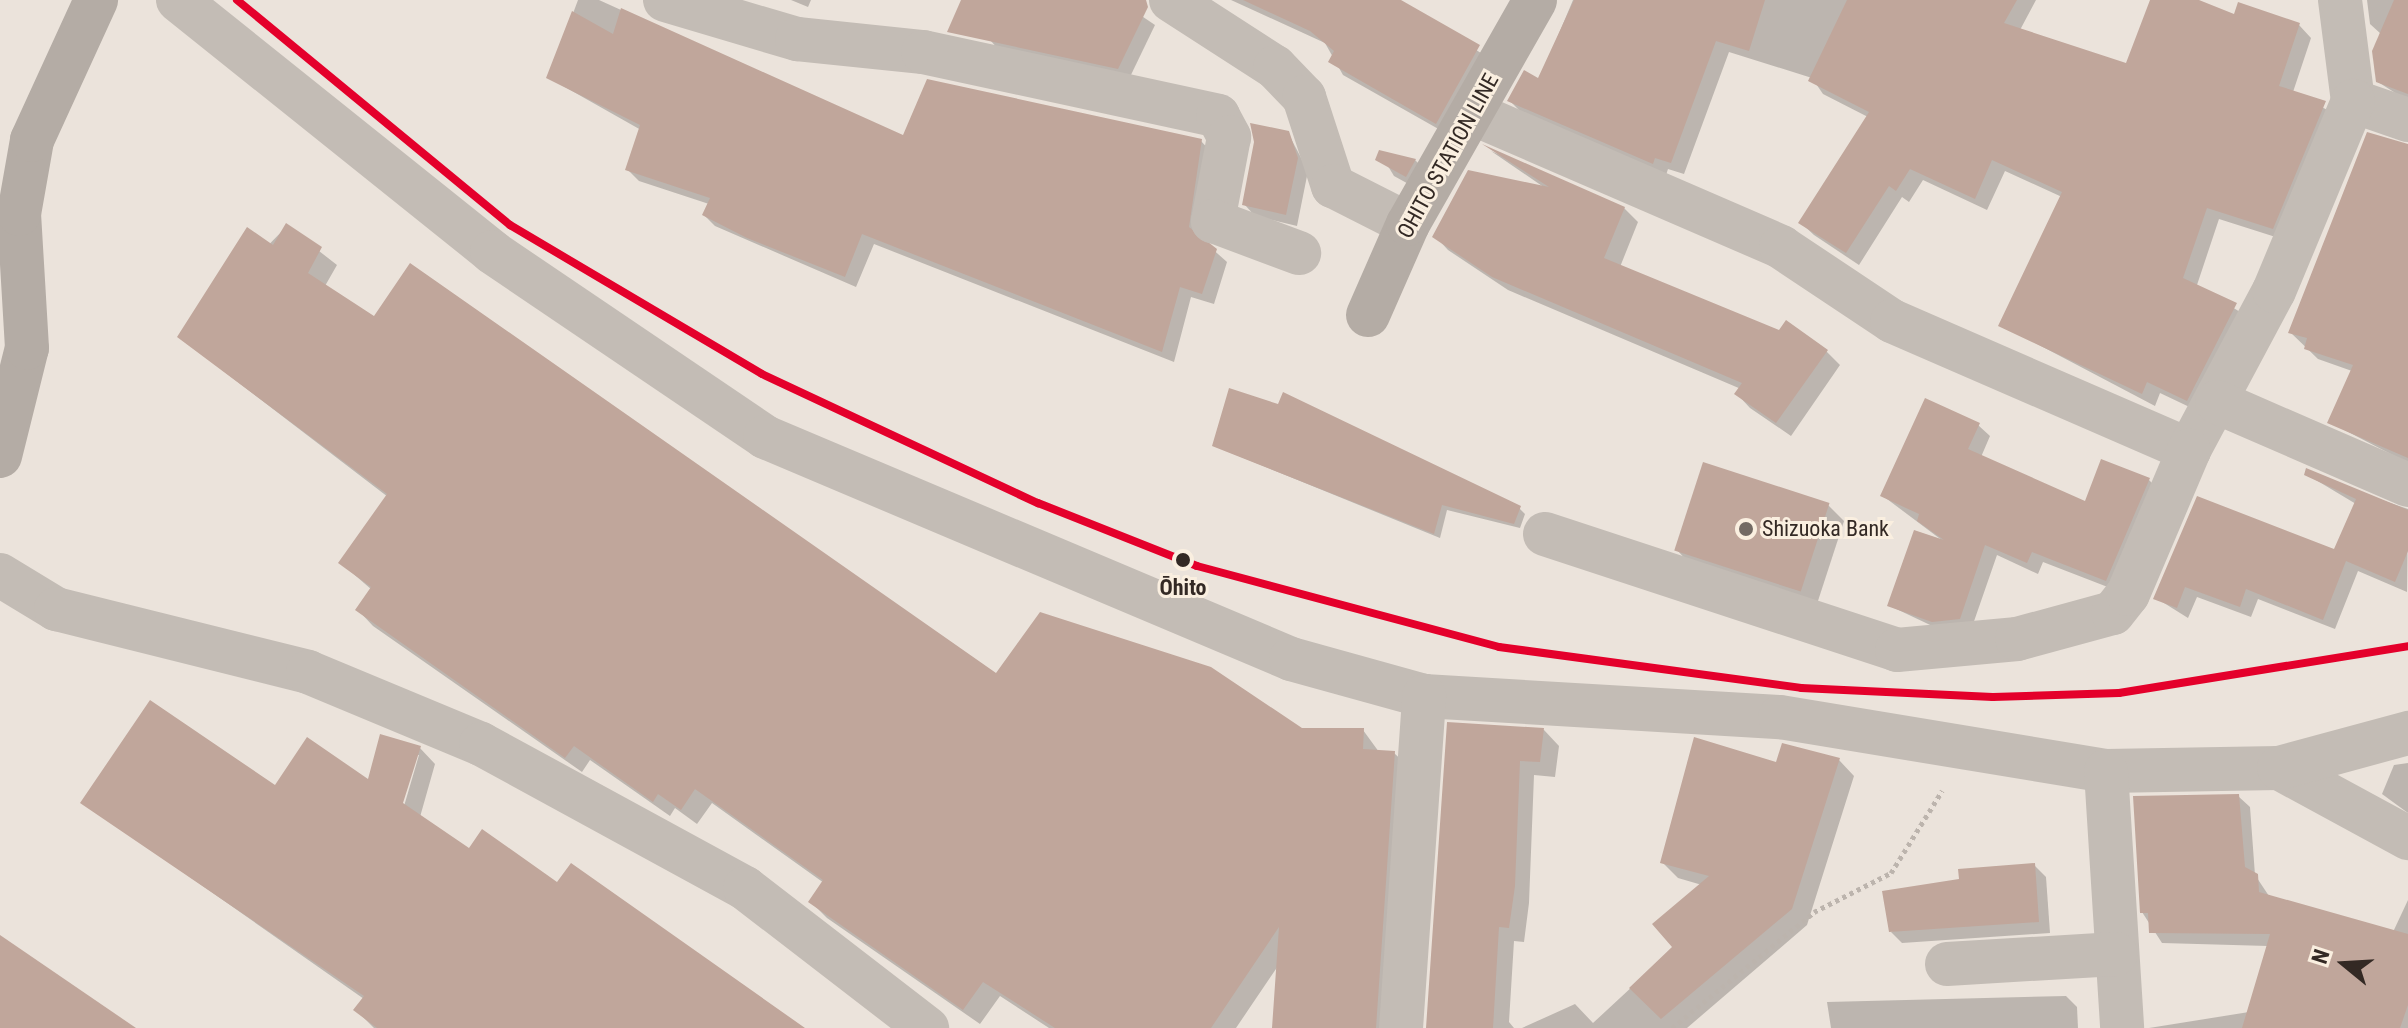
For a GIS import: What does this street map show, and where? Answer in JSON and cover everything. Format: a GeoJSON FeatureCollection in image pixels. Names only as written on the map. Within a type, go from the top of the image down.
{"type":"FeatureCollection","features":[{"type":"Feature","properties":{"kind":"street"},"geometry":{"type":"LineString","coordinates":[[0,456],[27,348],[19,214],[32,140],[96,0]]}},
{"type":"Feature","properties":{"kind":"street"},"geometry":{"type":"LineString","coordinates":[[178,0],[492,252],[765,437],[1291,659],[1424,696],[1780,717],[1967,744],[2106,771],[2279,768],[2408,733]]}},
{"type":"Feature","properties":{"kind":"street"},"geometry":{"type":"LineString","coordinates":[[1171,0],[1275,67],[1304,97],[1333,186],[1408,224]]}},
{"type":"Feature","properties":{"kind":"street","name":"OHITO STATION LINE"},"geometry":{"type":"LineString","coordinates":[[1368,315],[1408,224],[1535,0]]}},
{"type":"Feature","properties":{"kind":"street"},"geometry":{"type":"LineString","coordinates":[[1545,534],[1897,650],[2017,639],[2113,613],[2128,594],[2189,450],[2274,291],[2353,101],[2340,0]]}},
{"type":"Feature","properties":{"kind":"street"},"geometry":{"type":"LineString","coordinates":[[694,4],[797,39],[923,52],[1218,116],[1229,137],[1213,221],[1299,253]]}},
{"type":"Feature","properties":{"kind":"street"},"geometry":{"type":"LineString","coordinates":[[2353,101],[2408,120]]}},
{"type":"Feature","properties":{"kind":"street"},"geometry":{"type":"LineString","coordinates":[[1472,113],[1781,247],[1892,321],[2189,450]]}},
{"type":"Feature","properties":{"kind":"street"},"geometry":{"type":"LineString","coordinates":[[2217,402],[2408,485]]}},
{"type":"Feature","properties":{"kind":"street"},"geometry":{"type":"LineString","coordinates":[[0,575],[56,609],[308,672],[481,744],[745,888],[927,1028]]}},
{"type":"Feature","properties":{"kind":"street"},"geometry":{"type":"LineString","coordinates":[[1401,1028],[1424,696]]}},
{"type":"Feature","properties":{"kind":"street"},"geometry":{"type":"LineString","coordinates":[[2279,768],[2408,838]]}},
{"type":"Feature","properties":{"kind":"street"},"geometry":{"type":"LineString","coordinates":[[2106,771],[2122,1028]]}},
{"type":"Feature","properties":{"kind":"street"},"geometry":{"type":"LineString","coordinates":[[1947,964],[2116,954]]}},
{"type":"Feature","properties":{"kind":"path"},"geometry":{"type":"LineString","coordinates":[[1672,1028],[1814,912],[1891,873],[1967,744]]}},
{"type":"Feature","properties":{"kind":"building"},"geometry":{"type":"Polygon","coordinates":[[[961,0],[1146,0],[1148,7],[1118,69],[947,32],[961,0]]]}},
{"type":"Feature","properties":{"kind":"building"},"geometry":{"type":"Polygon","coordinates":[[[1243,0],[1401,0],[1480,45],[1436,124],[1328,62],[1334,51],[1310,31],[1243,0]]]}},
{"type":"Feature","properties":{"kind":"building"},"geometry":{"type":"Polygon","coordinates":[[[1574,0],[1765,0],[1749,51],[1716,41],[1671,163],[1655,158],[1653,164],[1507,101],[1524,70],[1538,78],[1574,0]]]}},
{"type":"Feature","properties":{"kind":"building"},"geometry":{"type":"Polygon","coordinates":[[[1847,0],[2017,0],[2004,23],[2126,63],[2150,0],[2199,0],[2234,14],[2238,2],[2300,23],[2279,86],[2326,101],[2273,229],[2207,208],[2183,278],[2237,303],[2187,401],[2147,382],[2142,394],[1998,326],[2062,192],[1992,160],[1975,199],[1910,169],[1896,191],[1889,186],[1846,253],[1798,223],[1869,112],[1808,81],[1847,0]]]}},
{"type":"Feature","properties":{"kind":"building"},"geometry":{"type":"Polygon","coordinates":[[[2394,0],[2408,0],[2408,94],[2376,82],[2372,51],[2394,0]]]}},
{"type":"Feature","properties":{"kind":"building"},"geometry":{"type":"Polygon","coordinates":[[[621,8],[903,135],[927,79],[1202,139],[1189,227],[1217,249],[1202,294],[1180,287],[1162,352],[862,234],[845,277],[747,238],[702,215],[710,198],[625,170],[640,125],[546,78],[572,11],[613,34],[621,8]]]}},
{"type":"Feature","properties":{"kind":"building"},"geometry":{"type":"Polygon","coordinates":[[[1250,123],[1289,131],[1298,158],[1286,215],[1242,205],[1254,142],[1250,123]]]}},
{"type":"Feature","properties":{"kind":"building"},"geometry":{"type":"Polygon","coordinates":[[[2367,132],[2408,144],[2408,458],[2327,423],[2353,365],[2304,349],[2307,338],[2288,333],[2367,132]]]}},
{"type":"Feature","properties":{"kind":"building"},"geometry":{"type":"Polygon","coordinates":[[[1482,144],[1625,207],[1604,258],[1779,330],[1786,320],[1828,350],[1776,423],[1734,394],[1742,383],[1492,277],[1432,237],[1468,170],[1549,187],[1482,144]]]}},
{"type":"Feature","properties":{"kind":"building"},"geometry":{"type":"Polygon","coordinates":[[[1379,150],[1416,159],[1406,177],[1375,160],[1379,150]]]}},
{"type":"Feature","properties":{"kind":"building"},"geometry":{"type":"Polygon","coordinates":[[[286,223],[322,247],[308,273],[374,316],[410,263],[996,673],[1040,612],[1211,667],[1302,728],[1364,728],[1363,749],[1395,751],[1376,1028],[1272,1028],[1279,927],[1211,1028],[1055,1028],[983,982],[963,1010],[808,902],[823,880],[695,789],[681,810],[658,794],[653,802],[574,746],[565,758],[355,610],[371,587],[338,563],[387,494],[177,337],[247,227],[273,245],[286,223]]]}},
{"type":"Feature","properties":{"kind":"building"},"geometry":{"type":"Polygon","coordinates":[[[1229,388],[1278,404],[1283,392],[1521,506],[1514,524],[1442,505],[1434,534],[1212,446],[1229,388]]]}},
{"type":"Feature","properties":{"kind":"building"},"geometry":{"type":"Polygon","coordinates":[[[1925,398],[1980,423],[1968,449],[2085,501],[2101,459],[2150,478],[2106,581],[2032,552],[2027,563],[1985,545],[1960,619],[1932,622],[1887,606],[1914,530],[1944,540],[1917,521],[1919,514],[1880,496],[1925,398]]]}},
{"type":"Feature","properties":{"kind":"building"},"geometry":{"type":"Polygon","coordinates":[[[1703,462],[1829,503],[1801,592],[1674,550],[1703,462]]]}},
{"type":"Feature","properties":{"kind":"building"},"geometry":{"type":"Polygon","coordinates":[[[2306,468],[2408,510],[2408,551],[2395,582],[2346,561],[2323,620],[2246,589],[2240,607],[2185,587],[2177,608],[2153,599],[2197,496],[2334,549],[2356,499],[2304,475],[2306,468]]]}},
{"type":"Feature","properties":{"kind":"building"},"geometry":{"type":"Polygon","coordinates":[[[150,700],[275,785],[307,737],[368,779],[380,734],[421,746],[403,803],[469,848],[482,829],[557,882],[571,863],[805,1028],[377,1028],[353,1010],[364,996],[80,803],[150,700]]]}},
{"type":"Feature","properties":{"kind":"building"},"geometry":{"type":"Polygon","coordinates":[[[1447,722],[1544,728],[1540,762],[1520,761],[1515,886],[1509,928],[1499,927],[1493,1028],[1426,1028],[1447,722]]]}},
{"type":"Feature","properties":{"kind":"building"},"geometry":{"type":"Polygon","coordinates":[[[1694,737],[1776,762],[1782,743],[1840,758],[1792,909],[1661,1019],[1629,988],[1672,947],[1652,924],[1709,876],[1660,863],[1694,737]]]}},
{"type":"Feature","properties":{"kind":"building"},"geometry":{"type":"Polygon","coordinates":[[[2239,794],[2245,867],[2258,874],[2259,892],[2408,934],[2408,1005],[2400,1028],[2242,1028],[2270,934],[2149,933],[2148,913],[2140,913],[2133,796],[2239,794]]]}},
{"type":"Feature","properties":{"kind":"building"},"geometry":{"type":"Polygon","coordinates":[[[2035,863],[2039,922],[1889,932],[1882,891],[1959,879],[1958,869],[2035,863]]]}},
{"type":"Feature","properties":{"kind":"building"},"geometry":{"type":"Polygon","coordinates":[[[0,935],[136,1028],[0,1028],[0,935]]]}},
{"type":"Feature","properties":{"kind":"transit line"},"geometry":{"type":"LineString","coordinates":[[237,0],[510,225],[762,374],[1038,503],[1197,566],[1499,647],[1801,688],[1993,697],[2119,693],[2408,646]]}},
{"type":"Feature","properties":{"kind":"place","name":"Shizuoka Bank"},"geometry":{"type":"Point","coordinates":[1746,529]}},
{"type":"Feature","properties":{"kind":"place","name":"Ōhito"},"geometry":{"type":"Point","coordinates":[1183,560]}}]}
